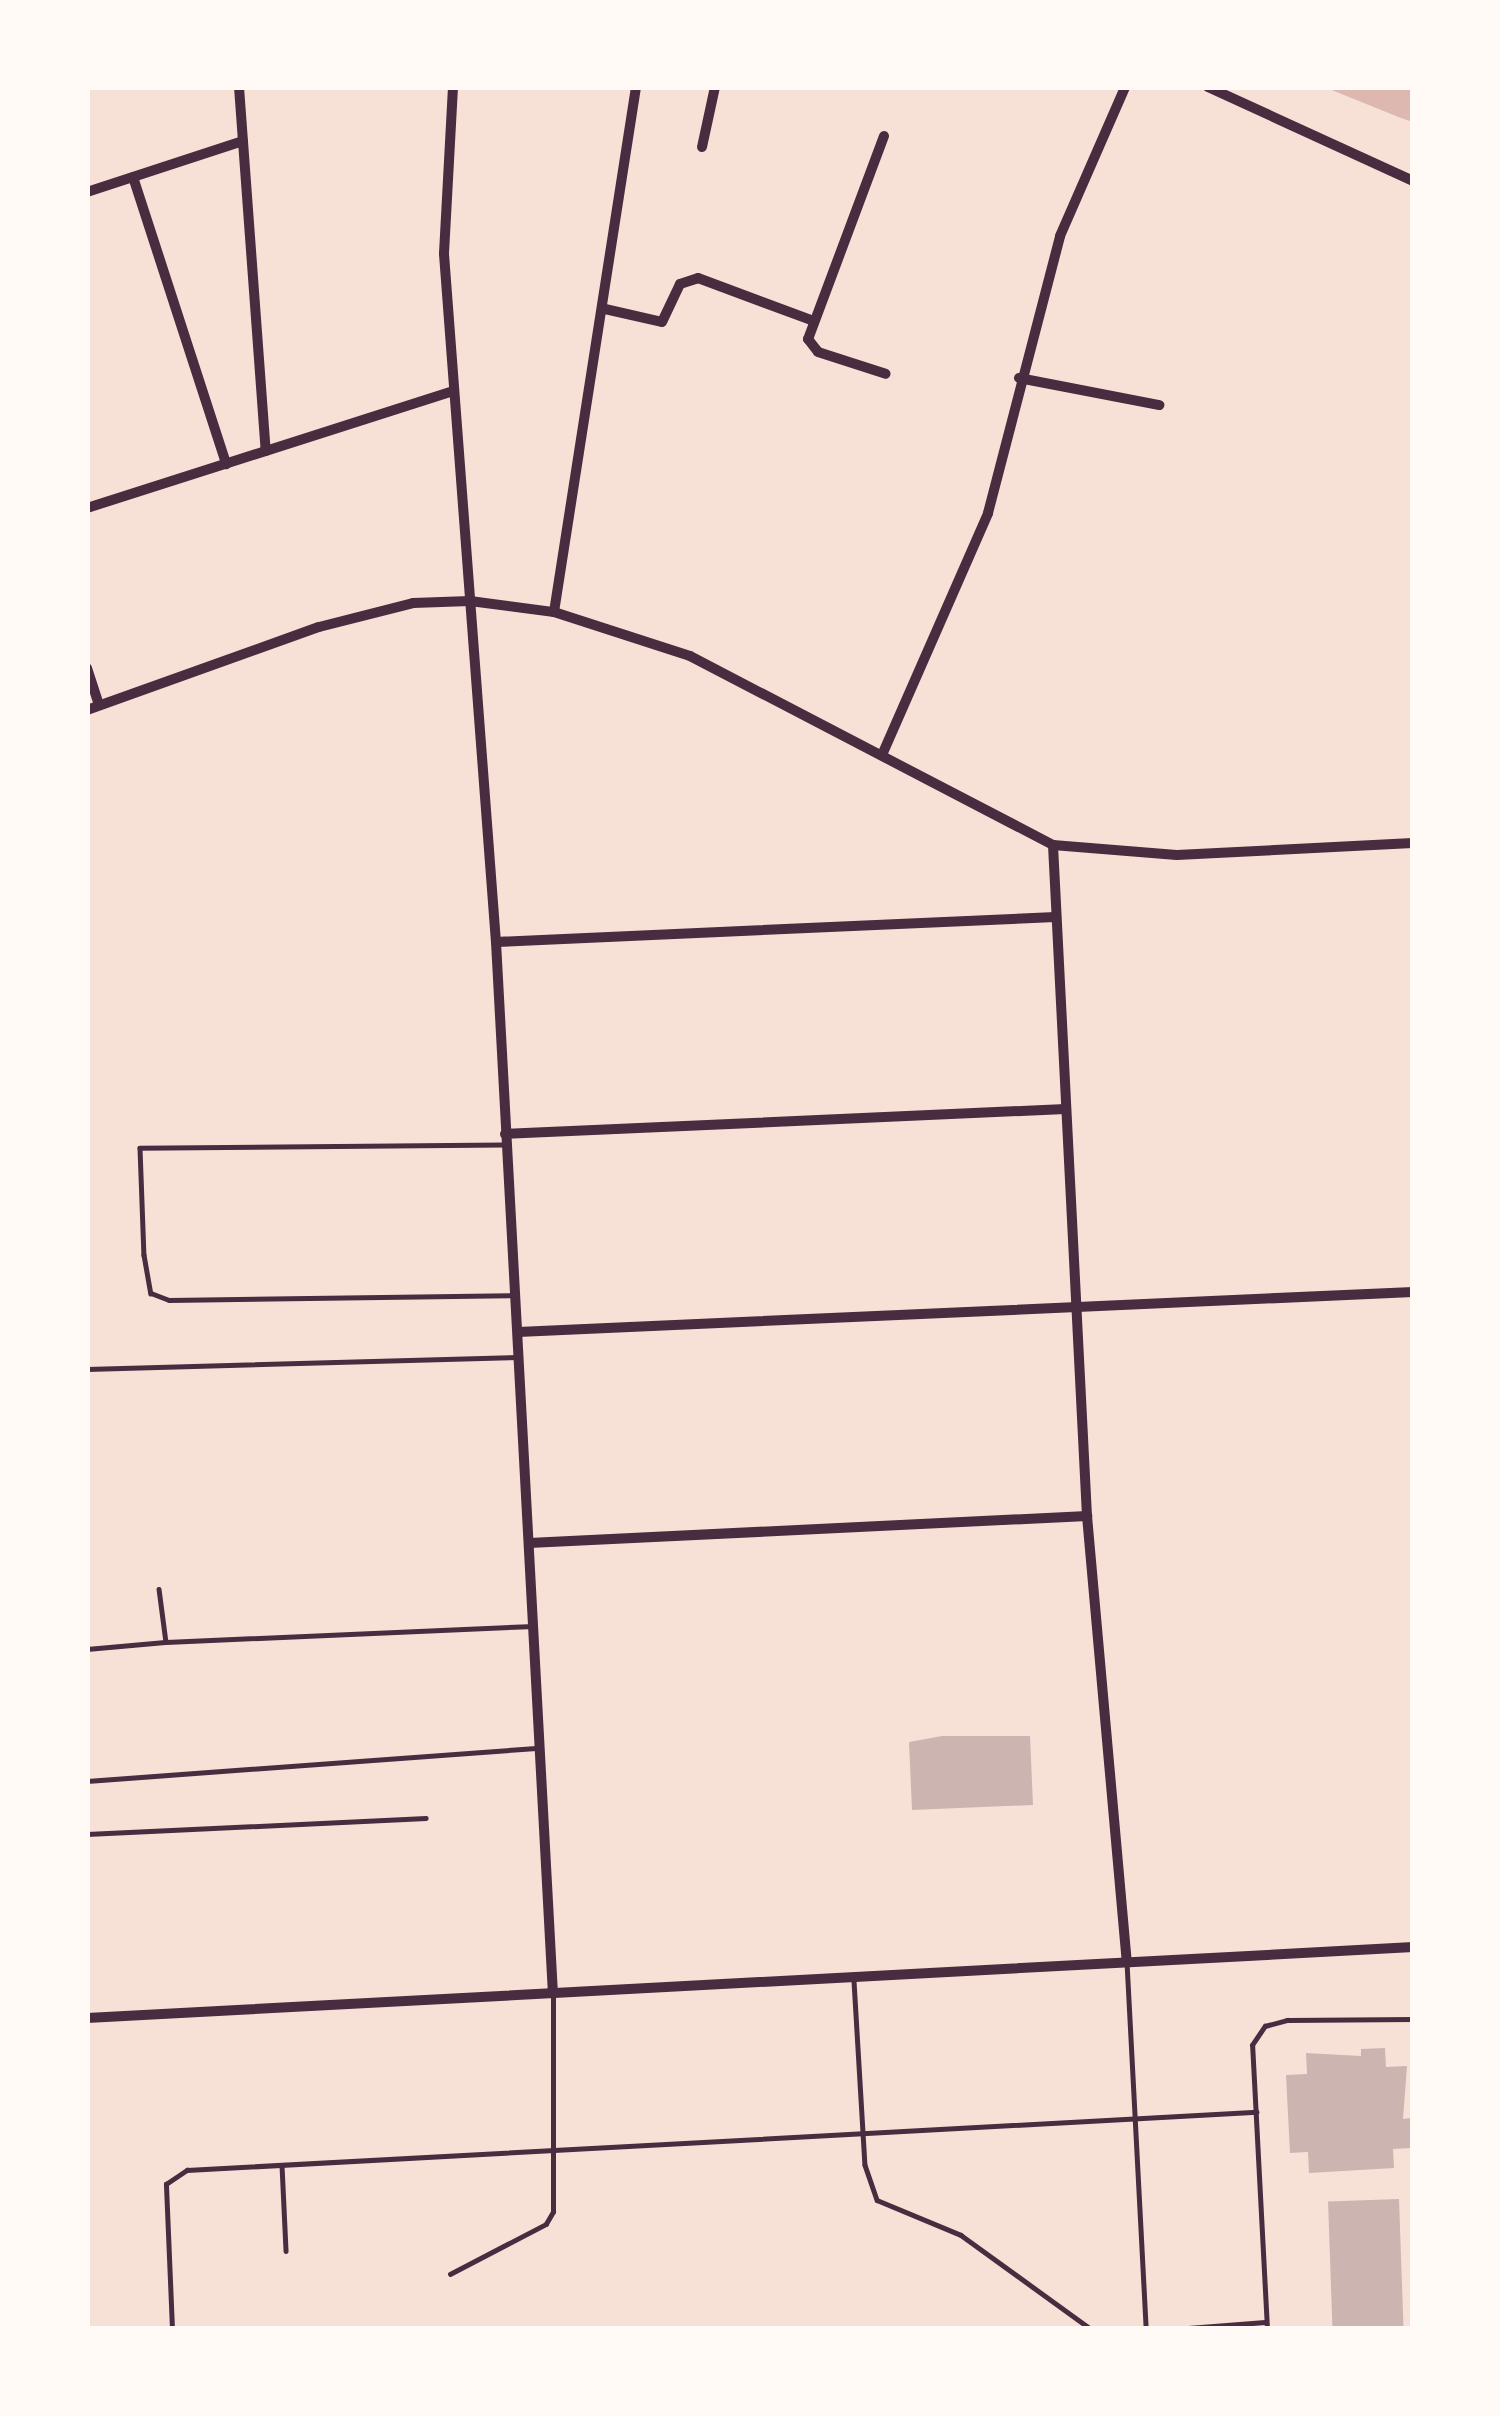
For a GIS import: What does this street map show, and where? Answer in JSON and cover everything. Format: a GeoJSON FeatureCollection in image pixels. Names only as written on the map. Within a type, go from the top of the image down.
{"type":"FeatureCollection","features":[{"type":"Feature","properties":{"kind":"street"},"geometry":{"type":"LineString","coordinates":[[239,87],[266,451]]}},
{"type":"Feature","properties":{"kind":"street"},"geometry":{"type":"LineString","coordinates":[[453,87],[444,254],[451,392],[496,942],[553,1993]]}},
{"type":"Feature","properties":{"kind":"street"},"geometry":{"type":"LineString","coordinates":[[554,612],[605,309],[636,87]]}},
{"type":"Feature","properties":{"kind":"street"},"geometry":{"type":"LineString","coordinates":[[702,147],[715,87]]}},
{"type":"Feature","properties":{"kind":"street"},"geometry":{"type":"LineString","coordinates":[[882,755],[988,513],[1019,378],[1060,236],[1124,87]]}},
{"type":"Feature","properties":{"kind":"street"},"geometry":{"type":"LineString","coordinates":[[1208,87],[1413,181]]}},
{"type":"Feature","properties":{"kind":"street"},"geometry":{"type":"LineString","coordinates":[[884,136],[838,274],[811,320],[808,345],[886,374]]}},
{"type":"Feature","properties":{"kind":"street"},"geometry":{"type":"LineString","coordinates":[[87,192],[243,141]]}},
{"type":"Feature","properties":{"kind":"street"},"geometry":{"type":"LineString","coordinates":[[133,177],[226,464]]}},
{"type":"Feature","properties":{"kind":"street"},"geometry":{"type":"LineString","coordinates":[[605,309],[662,322],[680,284],[698,278],[811,320]]}},
{"type":"Feature","properties":{"kind":"street"},"geometry":{"type":"LineString","coordinates":[[1019,378],[1159,405]]}},
{"type":"Feature","properties":{"kind":"street"},"geometry":{"type":"LineString","coordinates":[[87,508],[451,392]]}},
{"type":"Feature","properties":{"kind":"street"},"geometry":{"type":"LineString","coordinates":[[87,668],[93,708],[319,627],[412,603],[470,601],[554,612],[690,656],[1053,845],[1177,855],[1413,843]]}},
{"type":"Feature","properties":{"kind":"street"},"geometry":{"type":"LineString","coordinates":[[1053,845],[1087,1516],[1126,1963]]}},
{"type":"Feature","properties":{"kind":"street"},"geometry":{"type":"LineString","coordinates":[[496,942],[1055,917]]}},
{"type":"Feature","properties":{"kind":"street"},"geometry":{"type":"LineString","coordinates":[[506,1140],[1066,1108]]}},
{"type":"Feature","properties":{"kind":"street"},"geometry":{"type":"LineString","coordinates":[[518,1332],[1413,1292]]}},
{"type":"Feature","properties":{"kind":"street"},"geometry":{"type":"LineString","coordinates":[[530,1543],[1087,1516]]}},
{"type":"Feature","properties":{"kind":"street"},"geometry":{"type":"LineString","coordinates":[[87,2018],[1413,1947]]}},
{"type":"Feature","properties":{"kind":"lane"},"geometry":{"type":"LineString","coordinates":[[506,1140],[140,1148],[144,1255],[152,1293],[169,1300],[516,1295]]}},
{"type":"Feature","properties":{"kind":"lane"},"geometry":{"type":"LineString","coordinates":[[87,1370],[520,1357]]}},
{"type":"Feature","properties":{"kind":"lane"},"geometry":{"type":"LineString","coordinates":[[159,1589],[166,1642]]}},
{"type":"Feature","properties":{"kind":"lane"},"geometry":{"type":"LineString","coordinates":[[87,1649],[534,1626]]}},
{"type":"Feature","properties":{"kind":"lane"},"geometry":{"type":"LineString","coordinates":[[87,1780],[540,1748]]}},
{"type":"Feature","properties":{"kind":"lane"},"geometry":{"type":"LineString","coordinates":[[87,1834],[426,1818]]}},
{"type":"Feature","properties":{"kind":"lane"},"geometry":{"type":"LineString","coordinates":[[1126,1963],[1146,2329]]}},
{"type":"Feature","properties":{"kind":"lane"},"geometry":{"type":"LineString","coordinates":[[854,1977],[863,2133],[877,2200],[961,2235],[1091,2329]]}},
{"type":"Feature","properties":{"kind":"lane"},"geometry":{"type":"LineString","coordinates":[[450,2274],[546,2224],[555,2150],[553,1993]]}},
{"type":"Feature","properties":{"kind":"lane"},"geometry":{"type":"LineString","coordinates":[[1174,2329],[1267,2325],[1252,2045],[1265,2026],[1413,2019]]}},
{"type":"Feature","properties":{"kind":"lane"},"geometry":{"type":"LineString","coordinates":[[172,2329],[166,2184],[172,2174],[282,2164],[1256,2112]]}},
{"type":"Feature","properties":{"kind":"lane"},"geometry":{"type":"LineString","coordinates":[[282,2164],[286,2251]]}},
{"type":"Feature","properties":{"kind":"shaded area"},"geometry":{"type":"Polygon","coordinates":[[[1324,87],[1413,87],[1413,122],[1401,118],[1324,87]]]}},
{"type":"Feature","properties":{"kind":"building"},"geometry":{"type":"Polygon","coordinates":[[[942,1736],[1030,1736],[1033,1805],[912,1810],[909,1742],[942,1736]]]}},
{"type":"Feature","properties":{"kind":"building"},"geometry":{"type":"Polygon","coordinates":[[[1385,2048],[1386,2067],[1407,2066],[1403,2119],[1410,2118],[1412,2148],[1393,2149],[1394,2168],[1309,2173],[1308,2152],[1290,2153],[1286,2075],[1307,2074],[1306,2053],[1361,2056],[1361,2049],[1385,2048]]]}},
{"type":"Feature","properties":{"kind":"building"},"geometry":{"type":"Polygon","coordinates":[[[1399,2199],[1404,2329],[1332,2329],[1328,2201],[1399,2199]]]}}]}
